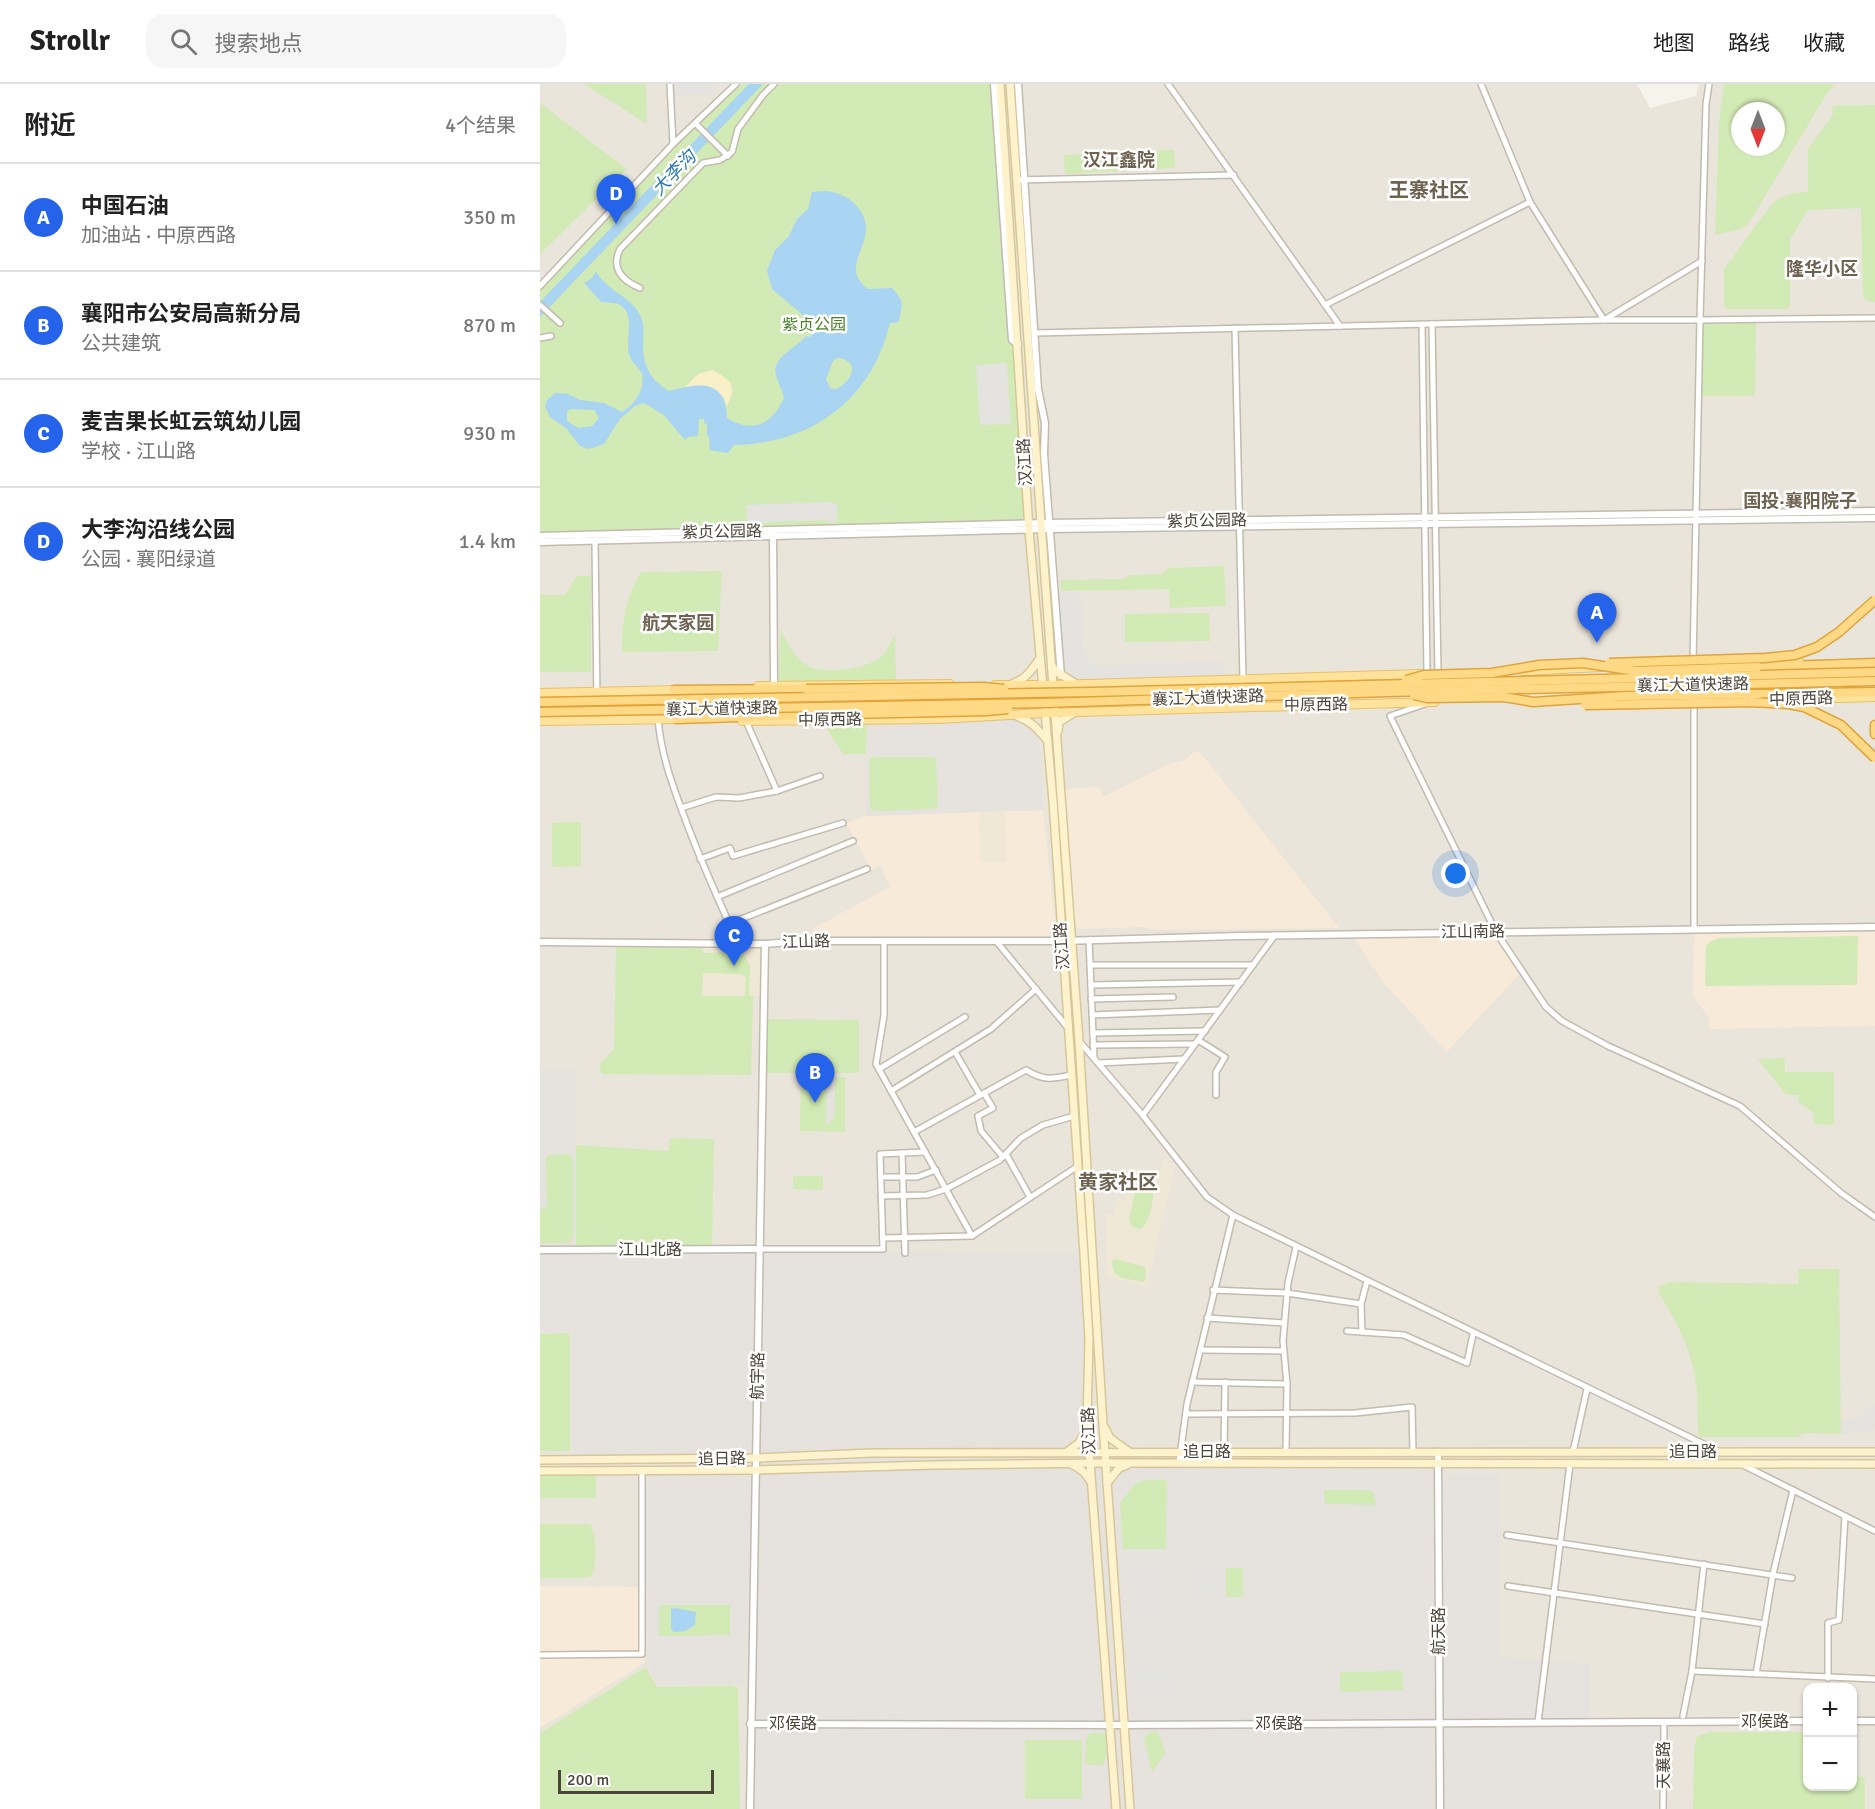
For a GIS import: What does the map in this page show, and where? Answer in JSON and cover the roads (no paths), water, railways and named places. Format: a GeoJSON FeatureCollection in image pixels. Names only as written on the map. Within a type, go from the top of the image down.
{"type":"FeatureCollection","features":[{"type":"Feature","properties":{"kind":"highway"},"geometry":{"type":"LineString","coordinates":[[1394,683],[1424,675],[1492,673],[1539,665],[1765,658],[1795,655],[1816,648],[1875,602]]}},
{"type":"Feature","properties":{"kind":"highway"},"geometry":{"type":"LineString","coordinates":[[1583,663],[1636,670],[1875,662]]}},
{"type":"Feature","properties":{"kind":"highway","name":"襄江大道快速路"},"geometry":{"type":"LineString","coordinates":[[540,702],[1091,692],[1875,672]]}},
{"type":"Feature","properties":{"kind":"highway","name":"襄江大道快速路"},"geometry":{"type":"LineString","coordinates":[[540,712],[1091,702],[1875,681]]}},
{"type":"Feature","properties":{"kind":"highway"},"geometry":{"type":"LineString","coordinates":[[674,690],[984,687],[1070,688],[1091,692]]}},
{"type":"Feature","properties":{"kind":"highway"},"geometry":{"type":"LineString","coordinates":[[1399,692],[1427,698],[1504,697],[1573,705],[1750,702],[1789,704],[1804,707],[1841,725],[1875,757]]}},
{"type":"Feature","properties":{"kind":"highway"},"geometry":{"type":"LineString","coordinates":[[1533,702],[1625,696],[1875,692]]}},
{"type":"Feature","properties":{"kind":"highway"},"geometry":{"type":"LineString","coordinates":[[677,719],[987,711],[1011,708],[1070,707],[1091,702]]}},
{"type":"Feature","properties":{"kind":"highway"},"geometry":{"type":"LineString","coordinates":[[1875,724],[1875,734]]}},
{"type":"Feature","properties":{"kind":"main road","name":"汉江路"},"geometry":{"type":"LineString","coordinates":[[1000,84],[1029,527],[1078,1166],[1089,1339],[1087,1422],[1116,1809]]}},
{"type":"Feature","properties":{"kind":"main road","name":"汉江路"},"geometry":{"type":"LineString","coordinates":[[1011,84],[1021,180],[1041,527],[1072,940],[1130,1809]]}},
{"type":"Feature","properties":{"kind":"main road"},"geometry":{"type":"LineString","coordinates":[[1011,685],[1021,681],[1030,673],[1040,658]]}},
{"type":"Feature","properties":{"kind":"main road"},"geometry":{"type":"LineString","coordinates":[[1051,658],[1054,670],[1060,676],[1076,684]]}},
{"type":"Feature","properties":{"kind":"main road","name":"中原西路"},"geometry":{"type":"LineString","coordinates":[[540,693],[774,685],[923,683],[1042,686],[1693,664],[1875,662]]}},
{"type":"Feature","properties":{"kind":"main road","name":"中原西路"},"geometry":{"type":"LineString","coordinates":[[540,721],[938,719],[1054,712],[1432,702],[1608,698],[1638,703],[1875,697]]}},
{"type":"Feature","properties":{"kind":"main road"},"geometry":{"type":"LineString","coordinates":[[1057,739],[1059,722],[1075,712]]}},
{"type":"Feature","properties":{"kind":"main road"},"geometry":{"type":"LineString","coordinates":[[1012,715],[1026,719],[1047,741]]}},
{"type":"Feature","properties":{"kind":"main road"},"geometry":{"type":"LineString","coordinates":[[1066,1452],[1079,1443],[1084,1436],[1087,1422]]}},
{"type":"Feature","properties":{"kind":"main road"},"geometry":{"type":"LineString","coordinates":[[1103,1424],[1110,1438],[1131,1452]]}},
{"type":"Feature","properties":{"kind":"main road","name":"追日路"},"geometry":{"type":"LineString","coordinates":[[540,1460],[757,1458],[872,1453],[1875,1451]]}},
{"type":"Feature","properties":{"kind":"main road","name":"追日路"},"geometry":{"type":"LineString","coordinates":[[540,1471],[757,1470],[933,1464],[1090,1463],[1875,1464]]}},
{"type":"Feature","properties":{"kind":"main road"},"geometry":{"type":"LineString","coordinates":[[1107,1483],[1119,1468],[1131,1463]]}},
{"type":"Feature","properties":{"kind":"main road"},"geometry":{"type":"LineString","coordinates":[[1068,1464],[1080,1468],[1092,1484]]}},
{"type":"Feature","properties":{"kind":"street"},"geometry":{"type":"LineString","coordinates":[[670,84],[673,144]]}},
{"type":"Feature","properties":{"kind":"street"},"geometry":{"type":"LineString","coordinates":[[540,286],[673,144],[736,84]]}},
{"type":"Feature","properties":{"kind":"street"},"geometry":{"type":"LineString","coordinates":[[640,288],[626,279],[616,266],[615,260],[620,249],[703,163],[728,156],[735,144],[738,129],[774,84]]}},
{"type":"Feature","properties":{"kind":"street"},"geometry":{"type":"LineString","coordinates":[[994,84],[1012,340],[1018,344]]}},
{"type":"Feature","properties":{"kind":"street"},"geometry":{"type":"LineString","coordinates":[[1018,84],[1021,180],[1038,389],[1045,423],[1044,454],[1060,676]]}},
{"type":"Feature","properties":{"kind":"street"},"geometry":{"type":"LineString","coordinates":[[1167,84],[1340,326]]}},
{"type":"Feature","properties":{"kind":"street"},"geometry":{"type":"LineString","coordinates":[[1481,84],[1530,202],[1604,320]]}},
{"type":"Feature","properties":{"kind":"street"},"geometry":{"type":"LineString","coordinates":[[1693,664],[1700,320],[1706,104],[1709,84]]}},
{"type":"Feature","properties":{"kind":"street"},"geometry":{"type":"LineString","coordinates":[[696,124],[728,156]]}},
{"type":"Feature","properties":{"kind":"street"},"geometry":{"type":"LineString","coordinates":[[1021,180],[1234,175]]}},
{"type":"Feature","properties":{"kind":"street"},"geometry":{"type":"LineString","coordinates":[[1324,305],[1530,202]]}},
{"type":"Feature","properties":{"kind":"street"},"geometry":{"type":"LineString","coordinates":[[1604,320],[1702,261]]}},
{"type":"Feature","properties":{"kind":"street"},"geometry":{"type":"LineString","coordinates":[[540,305],[560,323]]}},
{"type":"Feature","properties":{"kind":"street"},"geometry":{"type":"LineString","coordinates":[[1035,333],[1604,320],[1875,318]]}},
{"type":"Feature","properties":{"kind":"street"},"geometry":{"type":"LineString","coordinates":[[1422,324],[1426,673]]}},
{"type":"Feature","properties":{"kind":"street"},"geometry":{"type":"LineString","coordinates":[[1432,324],[1438,673]]}},
{"type":"Feature","properties":{"kind":"street"},"geometry":{"type":"LineString","coordinates":[[1235,328],[1243,679]]}},
{"type":"Feature","properties":{"kind":"street"},"geometry":{"type":"LineString","coordinates":[[540,338],[551,336]]}},
{"type":"Feature","properties":{"kind":"street","name":"紫贞公园路"},"geometry":{"type":"LineString","coordinates":[[540,536],[1695,517],[1875,511]]}},
{"type":"Feature","properties":{"kind":"street","name":"紫贞公园路"},"geometry":{"type":"LineString","coordinates":[[1695,517],[1875,518]]}},
{"type":"Feature","properties":{"kind":"street"},"geometry":{"type":"LineString","coordinates":[[773,533],[774,685]]}},
{"type":"Feature","properties":{"kind":"street","name":"紫贞公园路"},"geometry":{"type":"LineString","coordinates":[[540,542],[773,533]]}},
{"type":"Feature","properties":{"kind":"street"},"geometry":{"type":"LineString","coordinates":[[596,541],[597,720]]}},
{"type":"Feature","properties":{"kind":"street"},"geometry":{"type":"LineString","coordinates":[[1432,702],[1390,716],[1496,932],[1546,1007],[1562,1021],[1608,1046],[1740,1106],[1841,1193],[1875,1217]]}},
{"type":"Feature","properties":{"kind":"street"},"geometry":{"type":"LineString","coordinates":[[1694,702],[1694,929]]}},
{"type":"Feature","properties":{"kind":"street"},"geometry":{"type":"LineString","coordinates":[[658,719],[660,745],[681,808],[700,859],[738,943]]}},
{"type":"Feature","properties":{"kind":"street"},"geometry":{"type":"LineString","coordinates":[[746,721],[777,791]]}},
{"type":"Feature","properties":{"kind":"street"},"geometry":{"type":"LineString","coordinates":[[681,808],[716,797],[739,798],[777,791],[820,776]]}},
{"type":"Feature","properties":{"kind":"street"},"geometry":{"type":"LineString","coordinates":[[700,859],[730,848],[733,856],[843,823]]}},
{"type":"Feature","properties":{"kind":"street"},"geometry":{"type":"LineString","coordinates":[[717,897],[853,842]]}},
{"type":"Feature","properties":{"kind":"street"},"geometry":{"type":"LineString","coordinates":[[729,924],[867,869]]}},
{"type":"Feature","properties":{"kind":"street","name":"江山南路"},"geometry":{"type":"LineString","coordinates":[[1072,940],[1875,927]]}},
{"type":"Feature","properties":{"kind":"street"},"geometry":{"type":"LineString","coordinates":[[1143,1115],[1275,935]]}},
{"type":"Feature","properties":{"kind":"street","name":"江山路"},"geometry":{"type":"LineString","coordinates":[[540,942],[765,944],[803,941],[1072,940]]}},
{"type":"Feature","properties":{"kind":"street"},"geometry":{"type":"LineString","coordinates":[[1089,940],[1093,1045],[1096,1061]]}},
{"type":"Feature","properties":{"kind":"street"},"geometry":{"type":"LineString","coordinates":[[884,941],[884,1015],[876,1064],[972,1236]]}},
{"type":"Feature","properties":{"kind":"street"},"geometry":{"type":"LineString","coordinates":[[996,941],[1068,1028]]}},
{"type":"Feature","properties":{"kind":"street","name":"航宇路"},"geometry":{"type":"LineString","coordinates":[[750,1809],[765,944]]}},
{"type":"Feature","properties":{"kind":"street"},"geometry":{"type":"LineString","coordinates":[[1090,965],[1253,965]]}},
{"type":"Feature","properties":{"kind":"street"},"geometry":{"type":"LineString","coordinates":[[1091,985],[1241,982]]}},
{"type":"Feature","properties":{"kind":"street"},"geometry":{"type":"LineString","coordinates":[[891,1091],[991,1029],[1036,989]]}},
{"type":"Feature","properties":{"kind":"street"},"geometry":{"type":"LineString","coordinates":[[1091,999],[1173,997]]}},
{"type":"Feature","properties":{"kind":"street"},"geometry":{"type":"LineString","coordinates":[[1092,1015],[1220,1010]]}},
{"type":"Feature","properties":{"kind":"street"},"geometry":{"type":"LineString","coordinates":[[879,1069],[965,1017]]}},
{"type":"Feature","properties":{"kind":"street"},"geometry":{"type":"LineString","coordinates":[[1093,1033],[1205,1031]]}},
{"type":"Feature","properties":{"kind":"street"},"geometry":{"type":"LineString","coordinates":[[1079,1041],[1143,1115],[1207,1197],[1233,1215],[1719,1452]]}},
{"type":"Feature","properties":{"kind":"street"},"geometry":{"type":"LineString","coordinates":[[1093,1045],[1196,1042],[1225,1057],[1216,1072],[1216,1095]]}},
{"type":"Feature","properties":{"kind":"street"},"geometry":{"type":"LineString","coordinates":[[954,1052],[993,1108],[978,1116],[981,1131],[1005,1156],[1030,1197]]}},
{"type":"Feature","properties":{"kind":"street"},"geometry":{"type":"LineString","coordinates":[[1096,1061],[1184,1059]]}},
{"type":"Feature","properties":{"kind":"street"},"geometry":{"type":"LineString","coordinates":[[914,1132],[1026,1070],[1041,1079],[1071,1075]]}},
{"type":"Feature","properties":{"kind":"street"},"geometry":{"type":"LineString","coordinates":[[881,1196],[927,1196],[946,1189],[1005,1156],[1021,1138],[1043,1125],[1074,1116]]}},
{"type":"Feature","properties":{"kind":"street"},"geometry":{"type":"LineString","coordinates":[[759,1249],[883,1249],[880,1154],[925,1152]]}},
{"type":"Feature","properties":{"kind":"street"},"geometry":{"type":"LineString","coordinates":[[902,1153],[905,1253]]}},
{"type":"Feature","properties":{"kind":"street"},"geometry":{"type":"LineString","coordinates":[[883,1238],[972,1236],[1078,1166]]}},
{"type":"Feature","properties":{"kind":"street"},"geometry":{"type":"LineString","coordinates":[[880,1177],[917,1176],[936,1170]]}},
{"type":"Feature","properties":{"kind":"street"},"geometry":{"type":"LineString","coordinates":[[1179,1463],[1185,1414],[1213,1290],[1233,1215]]}},
{"type":"Feature","properties":{"kind":"street"},"geometry":{"type":"LineString","coordinates":[[1286,1452],[1287,1383],[1284,1323],[1296,1247]]}},
{"type":"Feature","properties":{"kind":"street","name":"江山北路"},"geometry":{"type":"LineString","coordinates":[[540,1250],[759,1249]]}},
{"type":"Feature","properties":{"kind":"street"},"geometry":{"type":"LineString","coordinates":[[1362,1332],[1361,1304],[1367,1281]]}},
{"type":"Feature","properties":{"kind":"street"},"geometry":{"type":"LineString","coordinates":[[1213,1290],[1287,1293],[1361,1304]]}},
{"type":"Feature","properties":{"kind":"street"},"geometry":{"type":"LineString","coordinates":[[1207,1318],[1284,1323]]}},
{"type":"Feature","properties":{"kind":"street"},"geometry":{"type":"LineString","coordinates":[[1347,1331],[1404,1335],[1467,1363],[1473,1334]]}},
{"type":"Feature","properties":{"kind":"street"},"geometry":{"type":"LineString","coordinates":[[1200,1350],[1284,1352]]}},
{"type":"Feature","properties":{"kind":"street"},"geometry":{"type":"LineString","coordinates":[[1192,1382],[1287,1383]]}},
{"type":"Feature","properties":{"kind":"street"},"geometry":{"type":"LineString","coordinates":[[1224,1452],[1225,1382]]}},
{"type":"Feature","properties":{"kind":"street"},"geometry":{"type":"LineString","coordinates":[[1573,1452],[1587,1389]]}},
{"type":"Feature","properties":{"kind":"street"},"geometry":{"type":"LineString","coordinates":[[1185,1414],[1355,1413],[1412,1407],[1413,1452]]}},
{"type":"Feature","properties":{"kind":"street","name":"航天路"},"geometry":{"type":"LineString","coordinates":[[1438,1452],[1440,1809]]}},
{"type":"Feature","properties":{"kind":"street"},"geometry":{"type":"LineString","coordinates":[[1538,1722],[1569,1464]]}},
{"type":"Feature","properties":{"kind":"street"},"geometry":{"type":"LineString","coordinates":[[1741,1464],[1875,1531]]}},
{"type":"Feature","properties":{"kind":"street"},"geometry":{"type":"LineString","coordinates":[[540,1655],[642,1654],[642,1470]]}},
{"type":"Feature","properties":{"kind":"street"},"geometry":{"type":"LineString","coordinates":[[1756,1674],[1773,1574],[1793,1490]]}},
{"type":"Feature","properties":{"kind":"street"},"geometry":{"type":"LineString","coordinates":[[1828,1678],[1828,1623],[1839,1620],[1845,1516]]}},
{"type":"Feature","properties":{"kind":"street"},"geometry":{"type":"LineString","coordinates":[[1507,1534],[1792,1578]]}},
{"type":"Feature","properties":{"kind":"street"},"geometry":{"type":"LineString","coordinates":[[1683,1716],[1692,1671],[1704,1564]]}},
{"type":"Feature","properties":{"kind":"street"},"geometry":{"type":"LineString","coordinates":[[1508,1586],[1765,1624]]}},
{"type":"Feature","properties":{"kind":"street"},"geometry":{"type":"LineString","coordinates":[[1692,1671],[1875,1679]]}},
{"type":"Feature","properties":{"kind":"street","name":"邓侯路"},"geometry":{"type":"LineString","coordinates":[[750,1724],[1124,1725],[1803,1721]]}},
{"type":"Feature","properties":{"kind":"street"},"geometry":{"type":"LineString","coordinates":[[1857,1721],[1875,1721]]}},
{"type":"Feature","properties":{"kind":"street","name":"天襄路"},"geometry":{"type":"LineString","coordinates":[[1663,1809],[1664,1722]]}},
{"type":"Feature","properties":{"kind":"water","name":"大李沟"},"geometry":{"type":"Polygon","coordinates":[[[749,84],[763,84],[540,317],[540,302],[749,84]]]}},
{"type":"Feature","properties":{"kind":"water"},"geometry":{"type":"Polygon","coordinates":[[[827,191],[841,195],[859,209],[865,220],[866,231],[857,261],[856,271],[859,280],[868,289],[892,288],[902,306],[899,322],[890,323],[881,350],[869,374],[853,395],[834,413],[788,436],[762,443],[734,445],[728,453],[710,450],[707,424],[704,423],[704,419],[699,419],[698,436],[688,437],[685,440],[664,415],[644,403],[635,406],[620,419],[604,444],[589,449],[580,446],[567,429],[550,417],[545,406],[547,400],[555,393],[568,394],[580,400],[604,403],[622,412],[635,400],[641,390],[642,373],[629,354],[628,314],[618,304],[601,302],[584,283],[592,278],[596,271],[606,284],[632,304],[641,317],[646,366],[657,382],[669,391],[700,385],[716,390],[722,396],[727,418],[737,423],[754,426],[768,420],[784,398],[776,375],[777,363],[806,336],[810,337],[812,334],[810,321],[772,289],[767,271],[775,250],[789,236],[797,219],[808,209],[812,192],[827,191]],[[837,358],[833,361],[826,379],[830,388],[836,389],[842,386],[852,372],[850,363],[837,358]],[[572,409],[567,411],[567,421],[578,428],[592,426],[599,418],[594,410],[572,409]]]}},
{"type":"Feature","properties":{"kind":"water"},"geometry":{"type":"Polygon","coordinates":[[[671,1609],[696,1612],[695,1625],[685,1631],[674,1632],[671,1629],[671,1609]]]}},
{"type":"Feature","properties":{"kind":"place","name":"大李沟沿线公园"},"geometry":{"type":"Point","coordinates":[616,224]}},
{"type":"Feature","properties":{"kind":"place","name":"中国石油"},"geometry":{"type":"Point","coordinates":[1597,643]}},
{"type":"Feature","properties":{"kind":"place","name":"麦吉果长虹云筑幼儿园"},"geometry":{"type":"Point","coordinates":[734,966]}},
{"type":"Feature","properties":{"kind":"place","name":"襄阳市公安局高新分局"},"geometry":{"type":"Point","coordinates":[815,1103]}},
{"type":"Feature","properties":{"kind":"district","name":"汉江鑫院"},"geometry":{"type":"Point","coordinates":[1119,160]}},
{"type":"Feature","properties":{"kind":"district","name":"王寨社区"},"geometry":{"type":"Point","coordinates":[1429,190]}},
{"type":"Feature","properties":{"kind":"district","name":"隆华小区"},"geometry":{"type":"Point","coordinates":[1822,269]}},
{"type":"Feature","properties":{"kind":"district","name":"国投·襄阳院子"},"geometry":{"type":"Point","coordinates":[1800,501]}},
{"type":"Feature","properties":{"kind":"district","name":"航天家园"},"geometry":{"type":"Point","coordinates":[678,623]}},
{"type":"Feature","properties":{"kind":"district","name":"黄家社区"},"geometry":{"type":"Point","coordinates":[1118,1182]}},
{"type":"Feature","properties":{"kind":"park label","name":"紫贞公园"},"geometry":{"type":"Point","coordinates":[814,325]}}]}
